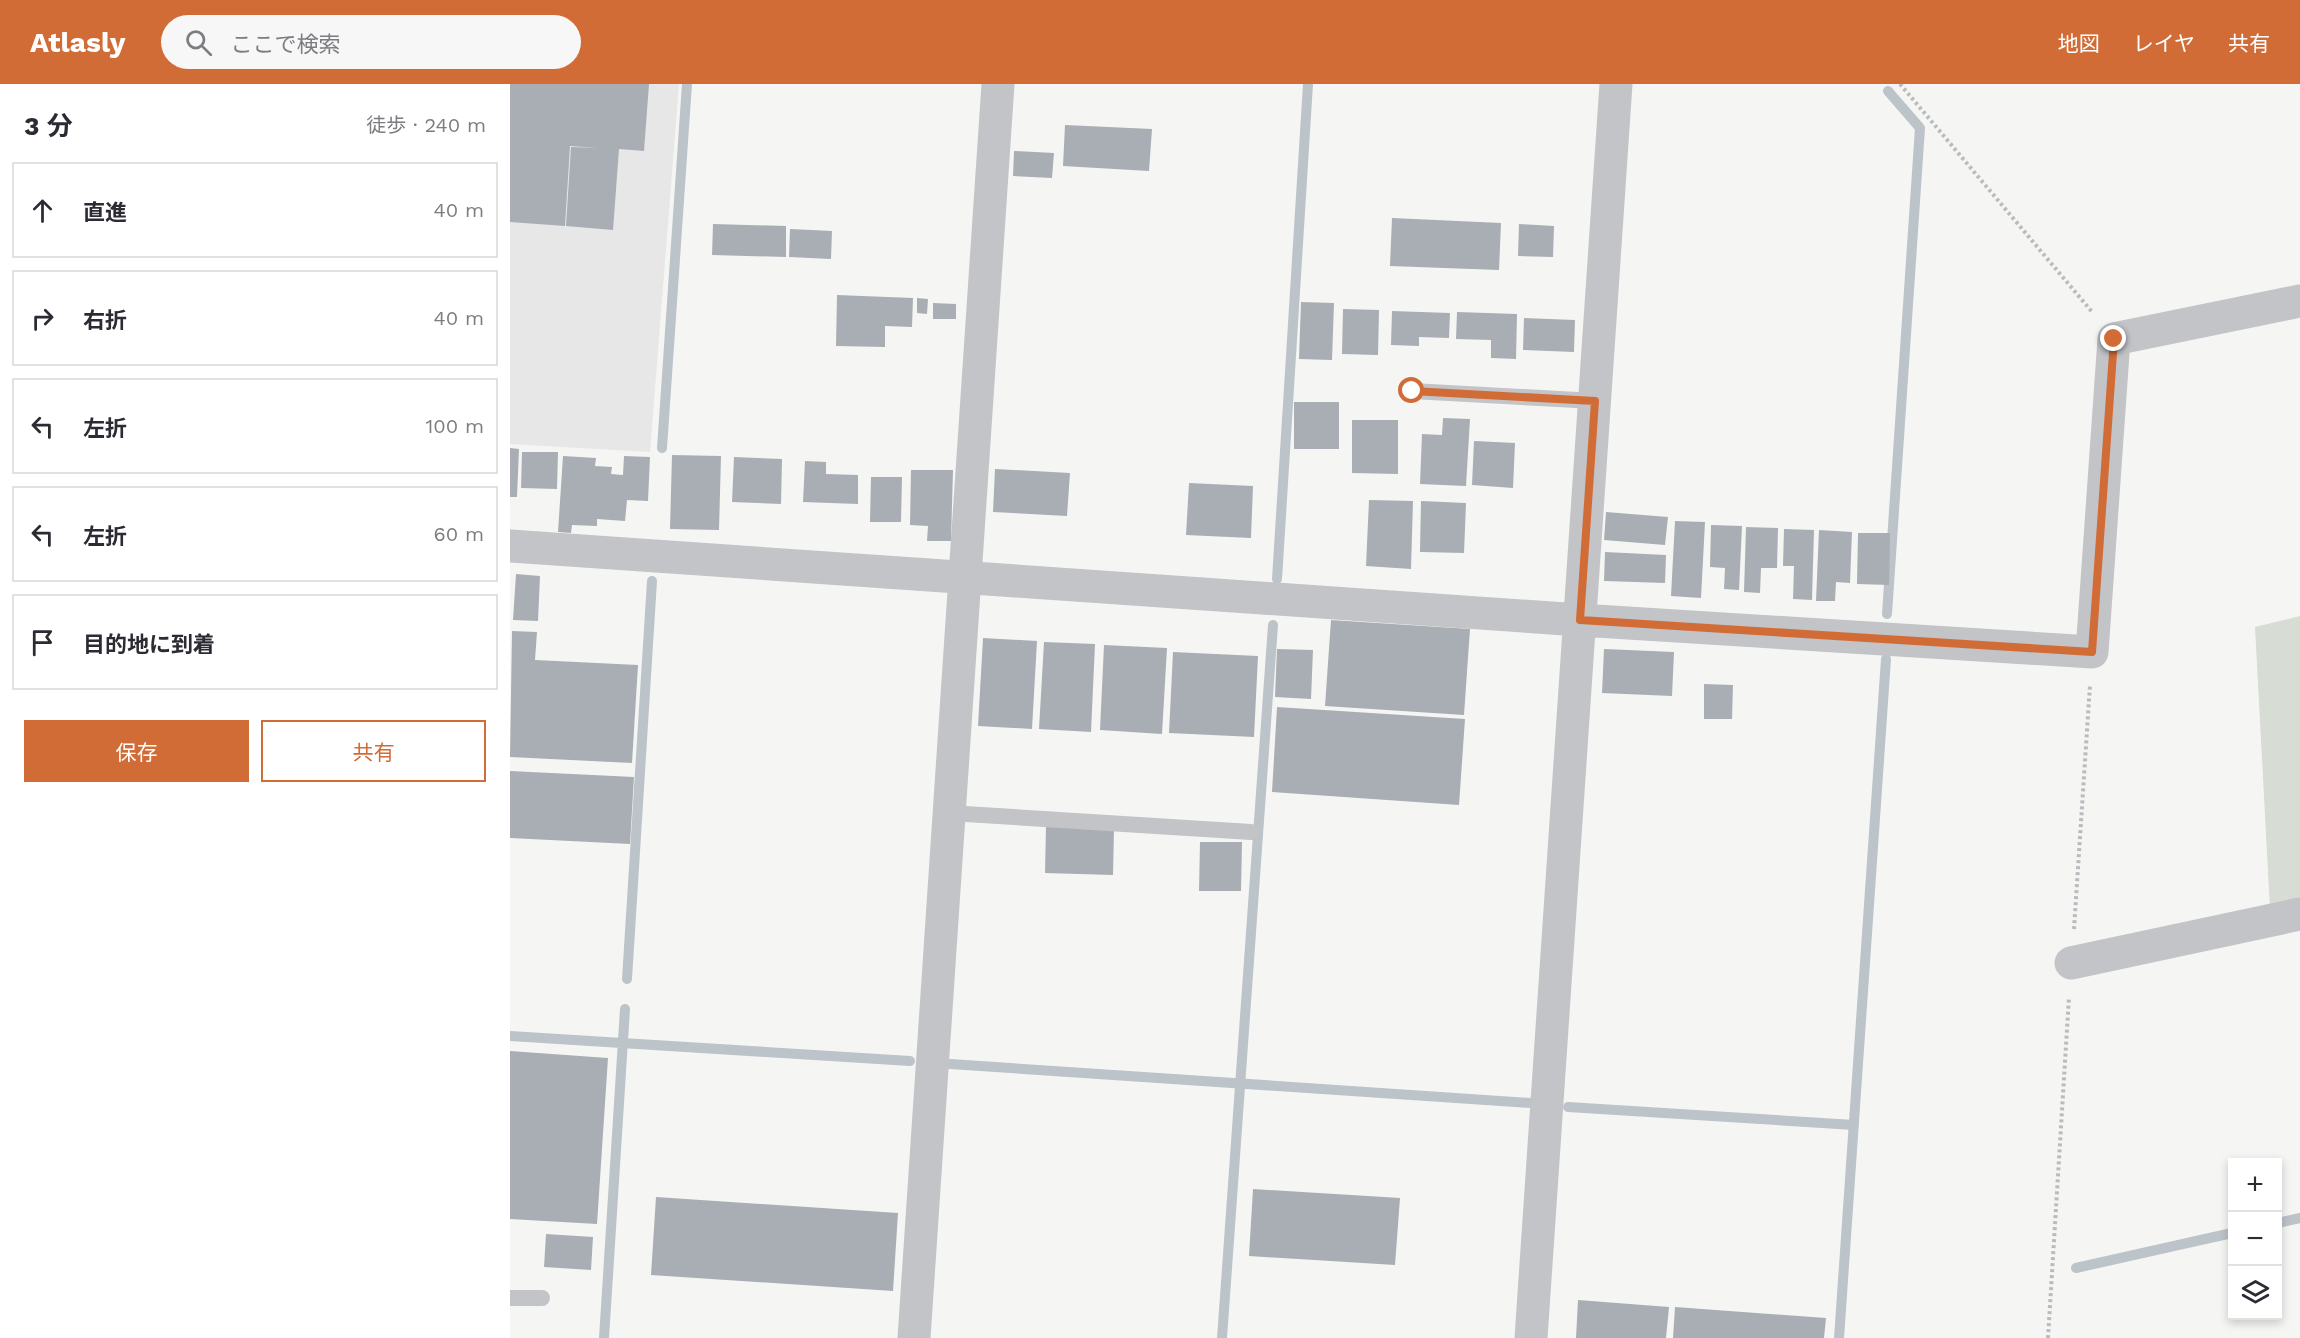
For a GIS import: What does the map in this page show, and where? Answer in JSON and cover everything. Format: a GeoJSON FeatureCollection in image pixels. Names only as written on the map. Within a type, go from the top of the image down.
{"type":"FeatureCollection","features":[{"type":"Feature","properties":{"kind":"street"},"geometry":{"type":"LineString","coordinates":[[914,1338],[998,84]]}},
{"type":"Feature","properties":{"kind":"street"},"geometry":{"type":"LineString","coordinates":[[1531,1338],[1616,84]]}},
{"type":"Feature","properties":{"kind":"street"},"geometry":{"type":"LineString","coordinates":[[510,546],[966,579],[2092,652],[2114,339],[2300,301]]}},
{"type":"Feature","properties":{"kind":"street"},"geometry":{"type":"LineString","coordinates":[[2071,963],[2300,914]]}},
{"type":"Feature","properties":{"kind":"lane"},"geometry":{"type":"LineString","coordinates":[[1412,391],[1595,401]]}},
{"type":"Feature","properties":{"kind":"lane"},"geometry":{"type":"LineString","coordinates":[[949,813],[1251,832]]}},
{"type":"Feature","properties":{"kind":"lane"},"geometry":{"type":"LineString","coordinates":[[510,1298],[542,1298]]}},
{"type":"Feature","properties":{"kind":"path"},"geometry":{"type":"LineString","coordinates":[[1900,84],[2114,339]]}},
{"type":"Feature","properties":{"kind":"shaded area"},"geometry":{"type":"Polygon","coordinates":[[[510,84],[679,84],[650,452],[510,444],[510,84]]]}},
{"type":"Feature","properties":{"kind":"shaded area"},"geometry":{"type":"Polygon","coordinates":[[[2300,616],[2300,903],[2270,909],[2255,627],[2300,616]]]}},
{"type":"Feature","properties":{"kind":"building"},"geometry":{"type":"Polygon","coordinates":[[[510,84],[649,84],[644,151],[619,149],[613,230],[566,226],[571,147],[598,148],[570,146],[565,226],[510,222],[510,84]]]}},
{"type":"Feature","properties":{"kind":"building"},"geometry":{"type":"Polygon","coordinates":[[[1065,125],[1152,129],[1149,171],[1063,166],[1065,125]]]}},
{"type":"Feature","properties":{"kind":"building"},"geometry":{"type":"Polygon","coordinates":[[[1014,151],[1054,153],[1052,178],[1013,176],[1014,151]]]}},
{"type":"Feature","properties":{"kind":"building"},"geometry":{"type":"Polygon","coordinates":[[[1392,218],[1501,223],[1499,270],[1390,266],[1392,218]]]}},
{"type":"Feature","properties":{"kind":"building"},"geometry":{"type":"Polygon","coordinates":[[[713,224],[786,226],[786,257],[712,255],[713,224]]]}},
{"type":"Feature","properties":{"kind":"building"},"geometry":{"type":"Polygon","coordinates":[[[1519,224],[1554,226],[1553,257],[1518,256],[1519,224]]]}},
{"type":"Feature","properties":{"kind":"building"},"geometry":{"type":"Polygon","coordinates":[[[790,229],[832,231],[831,259],[789,257],[790,229]]]}},
{"type":"Feature","properties":{"kind":"building"},"geometry":{"type":"Polygon","coordinates":[[[837,295],[913,298],[912,327],[885,326],[885,347],[836,346],[837,295]]]}},
{"type":"Feature","properties":{"kind":"building"},"geometry":{"type":"Polygon","coordinates":[[[917,298],[928,299],[927,314],[917,313],[917,298]]]}},
{"type":"Feature","properties":{"kind":"building"},"geometry":{"type":"Polygon","coordinates":[[[1301,302],[1334,303],[1332,360],[1299,359],[1301,302]]]}},
{"type":"Feature","properties":{"kind":"building"},"geometry":{"type":"Polygon","coordinates":[[[933,303],[956,304],[956,319],[933,319],[933,303]]]}},
{"type":"Feature","properties":{"kind":"building"},"geometry":{"type":"Polygon","coordinates":[[[1343,309],[1379,310],[1378,355],[1342,354],[1343,309]]]}},
{"type":"Feature","properties":{"kind":"building"},"geometry":{"type":"Polygon","coordinates":[[[1392,311],[1450,313],[1449,338],[1419,337],[1419,346],[1391,345],[1392,311]]]}},
{"type":"Feature","properties":{"kind":"building"},"geometry":{"type":"Polygon","coordinates":[[[1457,312],[1517,314],[1516,359],[1491,358],[1491,340],[1456,339],[1457,312]]]}},
{"type":"Feature","properties":{"kind":"building"},"geometry":{"type":"Polygon","coordinates":[[[1524,318],[1575,320],[1574,352],[1523,350],[1524,318]]]}},
{"type":"Feature","properties":{"kind":"building"},"geometry":{"type":"Polygon","coordinates":[[[1294,402],[1339,402],[1339,449],[1294,449],[1294,402]]]}},
{"type":"Feature","properties":{"kind":"building"},"geometry":{"type":"Polygon","coordinates":[[[1443,418],[1470,419],[1466,486],[1420,484],[1422,434],[1442,435],[1443,418]]]}},
{"type":"Feature","properties":{"kind":"building"},"geometry":{"type":"Polygon","coordinates":[[[1352,420],[1398,420],[1398,474],[1352,473],[1352,420]]]}},
{"type":"Feature","properties":{"kind":"building"},"geometry":{"type":"Polygon","coordinates":[[[1474,441],[1515,443],[1513,488],[1472,485],[1474,441]]]}},
{"type":"Feature","properties":{"kind":"building"},"geometry":{"type":"Polygon","coordinates":[[[510,448],[519,449],[517,497],[510,497],[510,448]]]}},
{"type":"Feature","properties":{"kind":"building"},"geometry":{"type":"Polygon","coordinates":[[[522,452],[558,452],[557,489],[521,488],[522,452]]]}},
{"type":"Feature","properties":{"kind":"building"},"geometry":{"type":"Polygon","coordinates":[[[672,455],[721,456],[719,530],[670,529],[672,455]]]}},
{"type":"Feature","properties":{"kind":"building"},"geometry":{"type":"Polygon","coordinates":[[[563,456],[596,458],[595,466],[612,467],[611,474],[623,475],[624,456],[650,457],[648,501],[627,500],[625,521],[597,519],[597,526],[572,525],[571,533],[558,532],[563,456]]]}},
{"type":"Feature","properties":{"kind":"building"},"geometry":{"type":"Polygon","coordinates":[[[734,457],[782,459],[781,504],[732,502],[734,457]]]}},
{"type":"Feature","properties":{"kind":"building"},"geometry":{"type":"Polygon","coordinates":[[[805,461],[826,462],[826,474],[858,475],[858,504],[803,502],[805,461]]]}},
{"type":"Feature","properties":{"kind":"building"},"geometry":{"type":"Polygon","coordinates":[[[995,469],[1070,473],[1067,516],[993,512],[995,469]]]}},
{"type":"Feature","properties":{"kind":"building"},"geometry":{"type":"Polygon","coordinates":[[[911,470],[953,470],[951,541],[927,541],[928,526],[910,525],[911,470]]]}},
{"type":"Feature","properties":{"kind":"building"},"geometry":{"type":"Polygon","coordinates":[[[871,477],[902,477],[901,522],[870,522],[871,477]]]}},
{"type":"Feature","properties":{"kind":"building"},"geometry":{"type":"Polygon","coordinates":[[[1189,483],[1253,486],[1251,538],[1186,535],[1189,483]]]}},
{"type":"Feature","properties":{"kind":"building"},"geometry":{"type":"Polygon","coordinates":[[[1369,500],[1413,501],[1411,569],[1366,566],[1369,500]]]}},
{"type":"Feature","properties":{"kind":"building"},"geometry":{"type":"Polygon","coordinates":[[[1421,501],[1466,503],[1464,553],[1420,552],[1421,501]]]}},
{"type":"Feature","properties":{"kind":"building"},"geometry":{"type":"Polygon","coordinates":[[[1606,512],[1668,517],[1665,545],[1604,540],[1606,512]]]}},
{"type":"Feature","properties":{"kind":"building"},"geometry":{"type":"Polygon","coordinates":[[[1675,521],[1705,522],[1701,598],[1671,596],[1675,521]]]}},
{"type":"Feature","properties":{"kind":"building"},"geometry":{"type":"Polygon","coordinates":[[[1711,525],[1742,526],[1739,590],[1724,589],[1725,568],[1710,567],[1711,525]]]}},
{"type":"Feature","properties":{"kind":"building"},"geometry":{"type":"Polygon","coordinates":[[[1746,527],[1778,528],[1777,568],[1761,568],[1760,593],[1744,592],[1746,527]]]}},
{"type":"Feature","properties":{"kind":"building"},"geometry":{"type":"Polygon","coordinates":[[[1784,529],[1814,530],[1812,600],[1793,599],[1794,566],[1783,566],[1784,529]]]}},
{"type":"Feature","properties":{"kind":"building"},"geometry":{"type":"Polygon","coordinates":[[[1819,530],[1852,532],[1850,583],[1836,582],[1835,601],[1816,601],[1819,530]]]}},
{"type":"Feature","properties":{"kind":"building"},"geometry":{"type":"Polygon","coordinates":[[[1858,533],[1890,533],[1889,585],[1857,584],[1858,533]]]}},
{"type":"Feature","properties":{"kind":"building"},"geometry":{"type":"Polygon","coordinates":[[[1605,552],[1666,555],[1665,583],[1604,581],[1605,552]]]}},
{"type":"Feature","properties":{"kind":"building"},"geometry":{"type":"Polygon","coordinates":[[[516,574],[540,576],[538,621],[513,620],[516,574]]]}},
{"type":"Feature","properties":{"kind":"building"},"geometry":{"type":"Polygon","coordinates":[[[1331,620],[1470,629],[1464,715],[1325,706],[1331,620]]]}},
{"type":"Feature","properties":{"kind":"building"},"geometry":{"type":"Polygon","coordinates":[[[512,631],[537,632],[535,660],[638,665],[632,763],[510,757],[512,631]]]}},
{"type":"Feature","properties":{"kind":"building"},"geometry":{"type":"Polygon","coordinates":[[[983,638],[1037,641],[1032,729],[978,726],[983,638]]]}},
{"type":"Feature","properties":{"kind":"building"},"geometry":{"type":"Polygon","coordinates":[[[1044,642],[1095,644],[1091,732],[1039,729],[1044,642]]]}},
{"type":"Feature","properties":{"kind":"building"},"geometry":{"type":"Polygon","coordinates":[[[1104,645],[1167,648],[1162,734],[1100,730],[1104,645]]]}},
{"type":"Feature","properties":{"kind":"building"},"geometry":{"type":"Polygon","coordinates":[[[1277,649],[1313,650],[1311,699],[1275,697],[1277,649]]]}},
{"type":"Feature","properties":{"kind":"building"},"geometry":{"type":"Polygon","coordinates":[[[1604,649],[1674,652],[1672,696],[1602,693],[1604,649]]]}},
{"type":"Feature","properties":{"kind":"building"},"geometry":{"type":"Polygon","coordinates":[[[1173,652],[1258,656],[1254,737],[1169,733],[1173,652]]]}},
{"type":"Feature","properties":{"kind":"building"},"geometry":{"type":"Polygon","coordinates":[[[1704,684],[1733,685],[1732,719],[1704,719],[1704,684]]]}},
{"type":"Feature","properties":{"kind":"building"},"geometry":{"type":"Polygon","coordinates":[[[1277,707],[1465,719],[1459,805],[1272,792],[1277,707]]]}},
{"type":"Feature","properties":{"kind":"building"},"geometry":{"type":"Polygon","coordinates":[[[510,771],[634,777],[630,844],[510,838],[510,771]]]}},
{"type":"Feature","properties":{"kind":"building"},"geometry":{"type":"Polygon","coordinates":[[[1046,826],[1114,828],[1113,875],[1045,873],[1046,826]]]}},
{"type":"Feature","properties":{"kind":"building"},"geometry":{"type":"Polygon","coordinates":[[[1200,842],[1242,842],[1241,891],[1199,891],[1200,842]]]}},
{"type":"Feature","properties":{"kind":"building"},"geometry":{"type":"Polygon","coordinates":[[[510,1051],[608,1058],[597,1224],[510,1219],[510,1051]]]}},
{"type":"Feature","properties":{"kind":"building"},"geometry":{"type":"Polygon","coordinates":[[[1253,1189],[1400,1198],[1395,1265],[1249,1256],[1253,1189]]]}},
{"type":"Feature","properties":{"kind":"building"},"geometry":{"type":"Polygon","coordinates":[[[656,1197],[898,1213],[893,1291],[651,1275],[656,1197]]]}},
{"type":"Feature","properties":{"kind":"building"},"geometry":{"type":"Polygon","coordinates":[[[546,1234],[593,1237],[591,1270],[544,1267],[546,1234]]]}},
{"type":"Feature","properties":{"kind":"building"},"geometry":{"type":"Polygon","coordinates":[[[1578,1300],[1669,1307],[1666,1338],[1576,1338],[1578,1300]]]}},
{"type":"Feature","properties":{"kind":"building"},"geometry":{"type":"Polygon","coordinates":[[[1675,1307],[1826,1318],[1824,1338],[1673,1338],[1675,1307]]]}},
{"type":"Feature","properties":{"kind":"waterway"},"geometry":{"type":"LineString","coordinates":[[662,448],[687,84]]}},
{"type":"Feature","properties":{"kind":"waterway"},"geometry":{"type":"LineString","coordinates":[[1277,579],[1308,84]]}},
{"type":"Feature","properties":{"kind":"waterway"},"geometry":{"type":"LineString","coordinates":[[1887,614],[1920,128],[1888,91]]}},
{"type":"Feature","properties":{"kind":"waterway"},"geometry":{"type":"LineString","coordinates":[[627,979],[652,581]]}},
{"type":"Feature","properties":{"kind":"waterway"},"geometry":{"type":"LineString","coordinates":[[1222,1338],[1273,625]]}},
{"type":"Feature","properties":{"kind":"waterway"},"geometry":{"type":"LineString","coordinates":[[1839,1338],[1886,659]]}},
{"type":"Feature","properties":{"kind":"waterway"},"geometry":{"type":"LineString","coordinates":[[604,1338],[625,1009]]}},
{"type":"Feature","properties":{"kind":"waterway"},"geometry":{"type":"LineString","coordinates":[[510,1036],[910,1061]]}},
{"type":"Feature","properties":{"kind":"waterway"},"geometry":{"type":"LineString","coordinates":[[950,1064],[1531,1103]]}},
{"type":"Feature","properties":{"kind":"waterway"},"geometry":{"type":"LineString","coordinates":[[1568,1107],[1854,1125]]}},
{"type":"Feature","properties":{"kind":"waterway"},"geometry":{"type":"LineString","coordinates":[[2282,1222],[2300,1218]]}},
{"type":"Feature","properties":{"kind":"waterway"},"geometry":{"type":"LineString","coordinates":[[2076,1268],[2228,1234]]}},
{"type":"Feature","properties":{"kind":"route"},"geometry":{"type":"LineString","coordinates":[[1412,391],[1595,401],[1580,620],[2092,652],[2114,339]]}}]}
